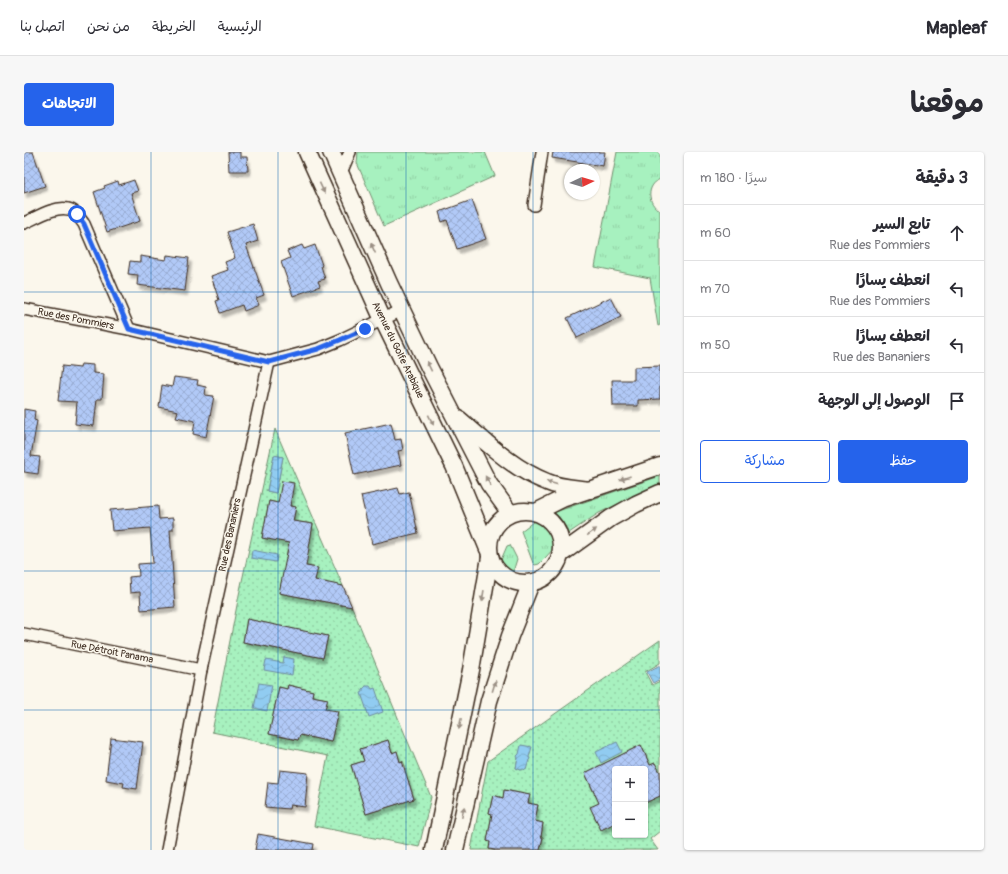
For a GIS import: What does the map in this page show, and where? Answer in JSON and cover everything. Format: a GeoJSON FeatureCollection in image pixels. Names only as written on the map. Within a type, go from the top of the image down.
{"type":"FeatureCollection","features":[{"type":"Feature","properties":{"kind":"main road","name":"Avenue du Golfe Arabique"},"geometry":{"type":"LineString","coordinates":[[307,152],[382,320],[454,466],[489,553]]}},
{"type":"Feature","properties":{"kind":"main road","name":"Avenue du Golfe Arabique"},"geometry":{"type":"LineString","coordinates":[[331,152],[340,175],[402,310],[452,412],[489,484],[510,513]]}},
{"type":"Feature","properties":{"kind":"main road"},"geometry":{"type":"LineString","coordinates":[[452,412],[502,456],[529,474],[548,483],[590,490]]}},
{"type":"Feature","properties":{"kind":"main road"},"geometry":{"type":"LineString","coordinates":[[536,512],[562,499],[660,466]]}},
{"type":"Feature","properties":{"kind":"main road"},"geometry":{"type":"LineString","coordinates":[[560,554],[611,518],[636,504],[660,494]]}},
{"type":"Feature","properties":{"kind":"main road"},"geometry":{"type":"LineString","coordinates":[[434,850],[473,658],[489,553],[490,536],[496,524],[510,513],[528,511],[536,512],[544,516],[551,522],[560,537],[561,546],[558,563],[547,576],[530,583],[513,582],[498,573],[489,553]]}},
{"type":"Feature","properties":{"kind":"main road"},"geometry":{"type":"LineString","coordinates":[[455,850],[489,701],[510,636],[530,583]]}},
{"type":"Feature","properties":{"kind":"street"},"geometry":{"type":"LineString","coordinates":[[340,175],[350,152]]}},
{"type":"Feature","properties":{"kind":"street"},"geometry":{"type":"LineString","coordinates":[[534,205],[542,152]]}},
{"type":"Feature","properties":{"kind":"street","name":"Rue des Pommiers"},"geometry":{"type":"LineString","coordinates":[[24,223],[60,209],[69,209],[77,214],[84,224],[129,329]]}},
{"type":"Feature","properties":{"kind":"street","name":"Rue des Pommiers"},"geometry":{"type":"LineString","coordinates":[[24,309],[129,329],[269,362]]}},
{"type":"Feature","properties":{"kind":"street"},"geometry":{"type":"LineString","coordinates":[[269,362],[335,343],[402,310]]}},
{"type":"Feature","properties":{"kind":"street","name":"Rue des Bananiers"},"geometry":{"type":"LineString","coordinates":[[167,850],[201,670],[269,362]]}},
{"type":"Feature","properties":{"kind":"street","name":"Rue Détroit Panama"},"geometry":{"type":"LineString","coordinates":[[24,634],[201,670]]}},
{"type":"Feature","properties":{"kind":"green space"},"geometry":{"type":"Polygon","coordinates":[[[358,152],[485,152],[495,176],[384,226],[357,163],[358,152]]]}},
{"type":"Feature","properties":{"kind":"green space"},"geometry":{"type":"Polygon","coordinates":[[[617,152],[660,152],[660,179],[655,182],[650,190],[653,204],[660,211],[660,325],[658,326],[650,278],[595,267],[617,152]]]}},
{"type":"Feature","properties":{"kind":"green space"},"geometry":{"type":"Polygon","coordinates":[[[275,429],[343,586],[315,581],[317,568],[286,562],[279,593],[352,607],[431,797],[419,847],[314,826],[328,756],[212,732],[239,595],[275,429]],[[274,455],[267,491],[276,493],[283,457],[274,455]],[[269,501],[262,538],[309,546],[313,524],[293,521],[296,507],[269,501]],[[247,619],[243,642],[323,658],[328,636],[313,633],[312,637],[298,630],[247,619]],[[288,685],[287,689],[279,687],[269,734],[298,740],[300,735],[331,742],[338,712],[325,709],[327,699],[312,696],[313,691],[288,685]],[[388,740],[360,749],[364,761],[351,765],[366,814],[414,799],[408,780],[401,771],[406,769],[403,761],[400,762],[397,751],[392,753],[388,740]]]}},
{"type":"Feature","properties":{"kind":"green space"},"geometry":{"type":"Polygon","coordinates":[[[660,476],[660,484],[599,513],[566,535],[539,564],[535,565],[533,563],[521,531],[533,522],[552,513],[660,476]]]}},
{"type":"Feature","properties":{"kind":"green space"},"geometry":{"type":"Polygon","coordinates":[[[510,545],[517,559],[513,572],[506,571],[501,560],[507,546],[510,545]]]}},
{"type":"Feature","properties":{"kind":"green space"},"geometry":{"type":"Polygon","coordinates":[[[660,640],[660,663],[645,672],[652,685],[660,681],[660,772],[655,763],[647,766],[646,756],[641,745],[585,773],[594,793],[604,788],[612,813],[612,838],[648,838],[648,802],[660,796],[660,831],[650,839],[658,850],[540,850],[543,838],[537,836],[541,836],[543,823],[535,821],[538,805],[528,803],[529,795],[505,790],[503,798],[493,795],[489,813],[492,814],[487,841],[490,842],[489,849],[495,850],[471,850],[488,761],[660,640]],[[518,758],[516,768],[521,770],[530,758],[518,758]]]}},
{"type":"Feature","properties":{"kind":"water"},"geometry":{"type":"Polygon","coordinates":[[[274,455],[283,457],[276,493],[267,491],[274,455]]]}},
{"type":"Feature","properties":{"kind":"water"},"geometry":{"type":"Polygon","coordinates":[[[252,550],[277,555],[276,562],[251,558],[252,550]]]}},
{"type":"Feature","properties":{"kind":"water"},"geometry":{"type":"Polygon","coordinates":[[[284,657],[294,659],[292,675],[264,670],[266,660],[283,663],[284,657]]]}},
{"type":"Feature","properties":{"kind":"water"},"geometry":{"type":"Polygon","coordinates":[[[660,665],[660,679],[653,683],[647,672],[660,665]]]}},
{"type":"Feature","properties":{"kind":"water"},"geometry":{"type":"Polygon","coordinates":[[[259,683],[272,685],[267,711],[254,708],[259,683]]]}},
{"type":"Feature","properties":{"kind":"water"},"geometry":{"type":"Polygon","coordinates":[[[366,686],[370,686],[372,689],[375,688],[383,712],[369,717],[361,693],[366,686]]]}},
{"type":"Feature","properties":{"kind":"water"},"geometry":{"type":"Polygon","coordinates":[[[617,742],[622,752],[601,763],[596,752],[617,742]]]}},
{"type":"Feature","properties":{"kind":"water"},"geometry":{"type":"Polygon","coordinates":[[[521,745],[532,747],[526,770],[516,768],[517,756],[521,745]]]}},
{"type":"Feature","properties":{"kind":"building"},"geometry":{"type":"Polygon","coordinates":[[[24,152],[33,152],[45,186],[24,193],[24,152]]]}},
{"type":"Feature","properties":{"kind":"building"},"geometry":{"type":"Polygon","coordinates":[[[228,152],[240,152],[240,157],[247,157],[248,171],[229,171],[228,152]]]}},
{"type":"Feature","properties":{"kind":"building"},"geometry":{"type":"Polygon","coordinates":[[[553,152],[605,152],[603,166],[600,166],[600,164],[590,164],[552,158],[553,152]]]}},
{"type":"Feature","properties":{"kind":"building"},"geometry":{"type":"Polygon","coordinates":[[[134,180],[138,191],[131,193],[140,221],[107,232],[94,192],[105,188],[104,186],[118,181],[119,185],[134,180]]]}},
{"type":"Feature","properties":{"kind":"building"},"geometry":{"type":"Polygon","coordinates":[[[472,200],[486,239],[457,249],[447,220],[442,222],[439,212],[472,200]]]}},
{"type":"Feature","properties":{"kind":"building"},"geometry":{"type":"Polygon","coordinates":[[[253,224],[258,241],[246,245],[264,295],[256,298],[259,305],[244,311],[242,305],[220,313],[216,301],[219,300],[211,276],[228,270],[225,262],[235,258],[227,232],[253,224]]]}},
{"type":"Feature","properties":{"kind":"building"},"geometry":{"type":"Polygon","coordinates":[[[302,245],[304,249],[315,245],[325,279],[318,281],[320,286],[293,296],[281,262],[290,258],[287,251],[302,245]]]}},
{"type":"Feature","properties":{"kind":"building"},"geometry":{"type":"Polygon","coordinates":[[[167,255],[189,258],[185,291],[137,285],[138,275],[128,274],[130,261],[140,262],[140,256],[166,260],[167,255]]]}},
{"type":"Feature","properties":{"kind":"building"},"geometry":{"type":"Polygon","coordinates":[[[611,297],[621,317],[577,338],[567,318],[611,297]]]}},
{"type":"Feature","properties":{"kind":"building"},"geometry":{"type":"Polygon","coordinates":[[[81,364],[93,365],[93,373],[104,374],[102,399],[97,399],[94,426],[75,424],[77,402],[58,401],[62,366],[80,368],[81,364]]]}},
{"type":"Feature","properties":{"kind":"building"},"geometry":{"type":"Polygon","coordinates":[[[660,366],[660,399],[638,400],[638,406],[613,406],[612,380],[634,380],[634,367],[660,366]]]}},
{"type":"Feature","properties":{"kind":"building"},"geometry":{"type":"Polygon","coordinates":[[[174,377],[198,380],[197,385],[206,387],[205,395],[214,396],[206,437],[193,434],[195,421],[176,417],[178,411],[159,407],[162,385],[172,387],[174,377]]]}},
{"type":"Feature","properties":{"kind":"building"},"geometry":{"type":"Polygon","coordinates":[[[24,409],[35,411],[34,420],[37,421],[31,456],[40,457],[38,474],[24,472],[24,409]]]}},
{"type":"Feature","properties":{"kind":"building"},"geometry":{"type":"Polygon","coordinates":[[[391,423],[395,440],[401,439],[403,450],[398,451],[401,465],[354,475],[345,433],[391,423]]]}},
{"type":"Feature","properties":{"kind":"building"},"geometry":{"type":"Polygon","coordinates":[[[282,481],[294,483],[290,506],[296,507],[293,521],[313,524],[306,566],[318,568],[315,580],[343,586],[352,607],[279,593],[289,543],[262,538],[269,501],[278,503],[282,481]]]}},
{"type":"Feature","properties":{"kind":"building"},"geometry":{"type":"Polygon","coordinates":[[[398,488],[400,494],[409,492],[418,533],[372,544],[361,496],[398,488]]]}},
{"type":"Feature","properties":{"kind":"building"},"geometry":{"type":"Polygon","coordinates":[[[158,506],[159,519],[173,518],[173,530],[170,530],[175,607],[141,610],[140,592],[130,593],[129,577],[139,576],[138,564],[153,563],[150,528],[112,531],[110,510],[158,506]]]}},
{"type":"Feature","properties":{"kind":"building"},"geometry":{"type":"Polygon","coordinates":[[[247,619],[328,636],[323,658],[243,642],[247,619]]]}},
{"type":"Feature","properties":{"kind":"building"},"geometry":{"type":"Polygon","coordinates":[[[288,685],[313,691],[312,696],[328,699],[325,709],[338,711],[331,742],[300,735],[298,740],[269,734],[279,687],[287,689],[288,685]]]}},
{"type":"Feature","properties":{"kind":"building"},"geometry":{"type":"Polygon","coordinates":[[[111,738],[143,742],[137,789],[123,787],[124,783],[106,780],[111,738]]]}},
{"type":"Feature","properties":{"kind":"building"},"geometry":{"type":"Polygon","coordinates":[[[388,740],[392,753],[397,751],[400,762],[402,761],[414,799],[366,814],[351,765],[364,761],[360,749],[388,740]]]}},
{"type":"Feature","properties":{"kind":"building"},"geometry":{"type":"Polygon","coordinates":[[[641,745],[650,765],[655,763],[660,772],[660,796],[648,802],[648,766],[612,766],[612,824],[601,830],[590,807],[599,803],[585,773],[641,745]]]}},
{"type":"Feature","properties":{"kind":"building"},"geometry":{"type":"Polygon","coordinates":[[[280,770],[308,773],[305,807],[290,805],[289,809],[265,807],[268,782],[278,783],[280,770]]]}},
{"type":"Feature","properties":{"kind":"building"},"geometry":{"type":"Polygon","coordinates":[[[504,790],[530,795],[528,803],[538,805],[535,821],[543,823],[541,837],[543,837],[540,850],[489,849],[490,842],[487,841],[492,814],[489,813],[493,795],[503,798],[504,790]]]}},
{"type":"Feature","properties":{"kind":"building"},"geometry":{"type":"Polygon","coordinates":[[[258,834],[314,844],[313,850],[255,850],[258,834]]]}},
{"type":"Feature","properties":{"kind":"route"},"geometry":{"type":"LineString","coordinates":[[77,214],[84,224],[129,329],[269,362],[318,349],[365,329]]}}]}
